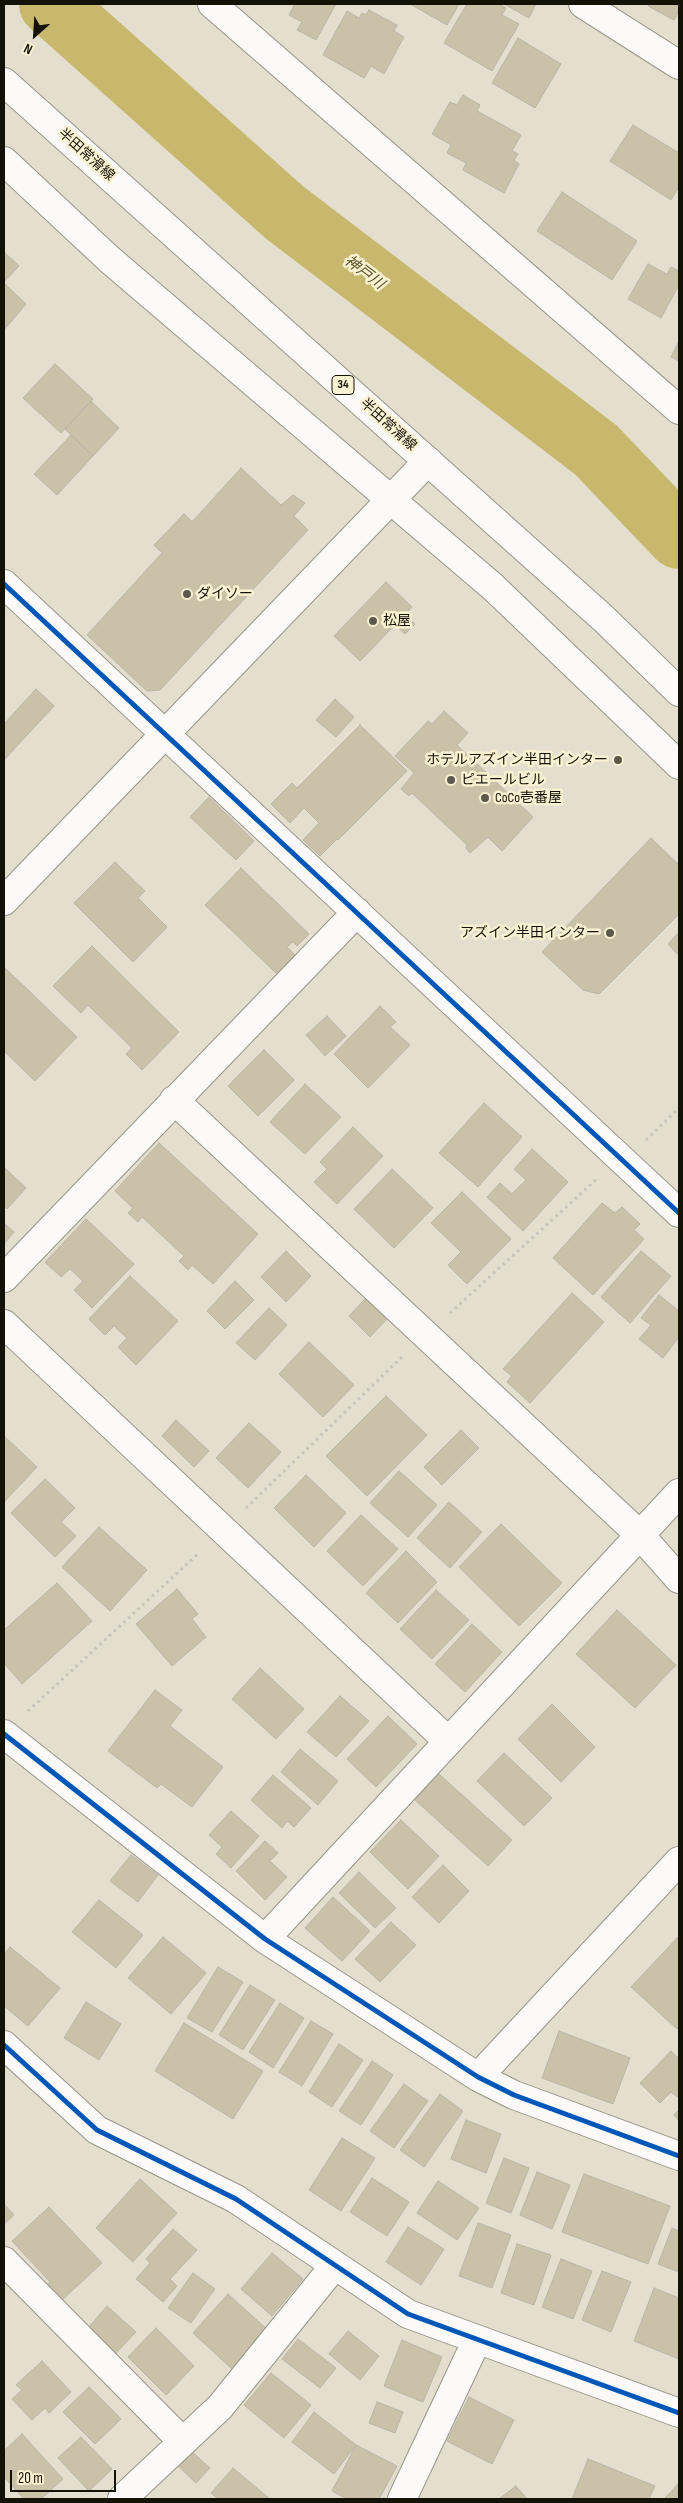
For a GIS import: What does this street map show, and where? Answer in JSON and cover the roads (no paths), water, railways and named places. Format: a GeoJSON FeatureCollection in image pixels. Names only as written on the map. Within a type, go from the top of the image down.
{"type":"FeatureCollection","features":[{"type":"Feature","properties":{"kind":"street"},"geometry":{"type":"LineString","coordinates":[[213,4],[679,410]]}},
{"type":"Feature","properties":{"kind":"street"},"geometry":{"type":"LineString","coordinates":[[583,4],[679,64]]}},
{"type":"Feature","properties":{"kind":"street","name":"半田常滑線"},"geometry":{"type":"LineString","coordinates":[[4,82],[604,619],[679,692]]}},
{"type":"Feature","properties":{"kind":"street"},"geometry":{"type":"LineString","coordinates":[[4,162],[109,260],[392,500],[534,625],[679,765]]}},
{"type":"Feature","properties":{"kind":"street"},"geometry":{"type":"LineString","coordinates":[[4,901],[428,461]]}},
{"type":"Feature","properties":{"kind":"street"},"geometry":{"type":"LineString","coordinates":[[4,584],[679,1213]]}},
{"type":"Feature","properties":{"kind":"street"},"geometry":{"type":"LineString","coordinates":[[4,1278],[357,912]]}},
{"type":"Feature","properties":{"kind":"street"},"geometry":{"type":"LineString","coordinates":[[174,1100],[640,1535],[679,1579]]}},
{"type":"Feature","properties":{"kind":"street"},"geometry":{"type":"LineString","coordinates":[[4,1324],[448,1741]]}},
{"type":"Feature","properties":{"kind":"street"},"geometry":{"type":"LineString","coordinates":[[265,1939],[679,1493]]}},
{"type":"Feature","properties":{"kind":"street"},"geometry":{"type":"LineString","coordinates":[[4,1734],[265,1939],[478,2077],[514,2095],[679,2156]]}},
{"type":"Feature","properties":{"kind":"street"},"geometry":{"type":"LineString","coordinates":[[478,2077],[679,1861]]}},
{"type":"Feature","properties":{"kind":"street"},"geometry":{"type":"LineString","coordinates":[[4,2045],[97,2130],[236,2199],[408,2314],[679,2413]]}},
{"type":"Feature","properties":{"kind":"street"},"geometry":{"type":"LineString","coordinates":[[4,2261],[182,2442]]}},
{"type":"Feature","properties":{"kind":"street"},"geometry":{"type":"LineString","coordinates":[[122,2499],[220,2407],[334,2265]]}},
{"type":"Feature","properties":{"kind":"street"},"geometry":{"type":"LineString","coordinates":[[402,2499],[476,2340]]}},
{"type":"Feature","properties":{"kind":"waterway","name":"神戸川"},"geometry":{"type":"LineString","coordinates":[[51,4],[284,212],[596,450],[679,537]]}},
{"type":"Feature","properties":{"kind":"place","name":"ダイソー"},"geometry":{"type":"Point","coordinates":[187,594]}},
{"type":"Feature","properties":{"kind":"place","name":"松屋"},"geometry":{"type":"Point","coordinates":[373,621]}},
{"type":"Feature","properties":{"kind":"place","name":"ホテルアズイン半田インター"},"geometry":{"type":"Point","coordinates":[618,760]}},
{"type":"Feature","properties":{"kind":"place","name":"ピエールビル"},"geometry":{"type":"Point","coordinates":[451,780]}},
{"type":"Feature","properties":{"kind":"place","name":"CoCo壱番屋"},"geometry":{"type":"Point","coordinates":[485,798]}},
{"type":"Feature","properties":{"kind":"place","name":"アズイン半田インター"},"geometry":{"type":"Point","coordinates":[610,933]}}]}
